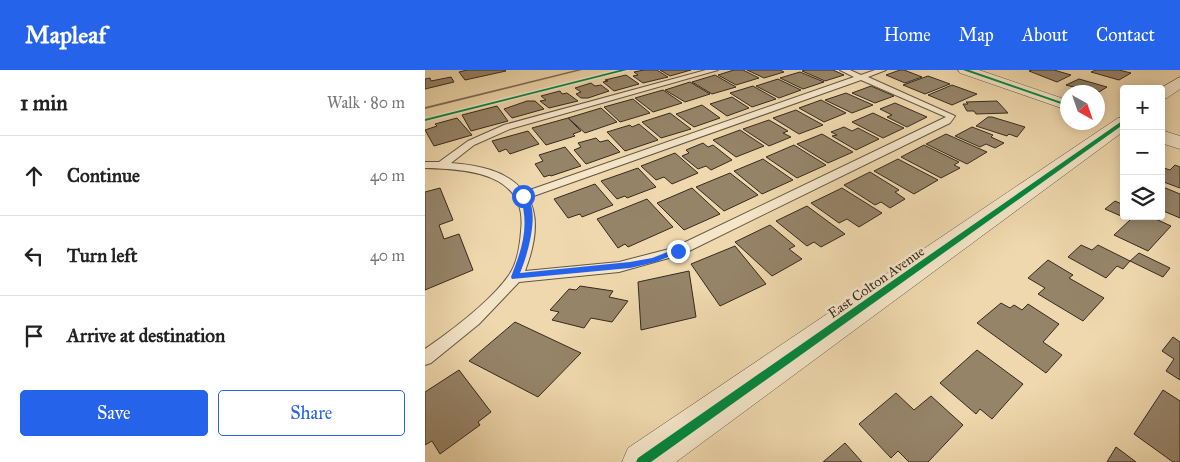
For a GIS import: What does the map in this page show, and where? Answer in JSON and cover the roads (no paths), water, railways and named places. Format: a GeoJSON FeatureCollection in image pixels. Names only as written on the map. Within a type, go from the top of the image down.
{"type":"FeatureCollection","features":[{"type":"Feature","properties":{"kind":"street"},"geometry":{"type":"LineString","coordinates":[[965,70],[1060,102]]}},
{"type":"Feature","properties":{"kind":"street"},"geometry":{"type":"LineString","coordinates":[[1165,92],[1180,82]]}},
{"type":"Feature","properties":{"kind":"street","name":"East Colton Avenue"},"geometry":{"type":"LineString","coordinates":[[642,462],[1119,121]]}},
{"type":"Feature","properties":{"kind":"street"},"geometry":{"type":"LineString","coordinates":[[1165,137],[1180,143]]}},
{"type":"Feature","properties":{"kind":"lane"},"geometry":{"type":"LineString","coordinates":[[443,164],[471,143],[507,127],[714,70]]}},
{"type":"Feature","properties":{"kind":"lane"},"geometry":{"type":"LineString","coordinates":[[515,277],[562,274],[653,260],[686,247],[947,120],[951,116],[844,70]]}},
{"type":"Feature","properties":{"kind":"lane"},"geometry":{"type":"LineString","coordinates":[[523,196],[883,70]]}},
{"type":"Feature","properties":{"kind":"lane"},"geometry":{"type":"LineString","coordinates":[[425,165],[443,164],[491,174],[514,185],[523,196],[528,212],[529,232],[515,277],[486,308],[450,340],[425,358]]}},
{"type":"Feature","properties":{"kind":"waterway"},"geometry":{"type":"LineString","coordinates":[[425,108],[580,70]]}}]}
